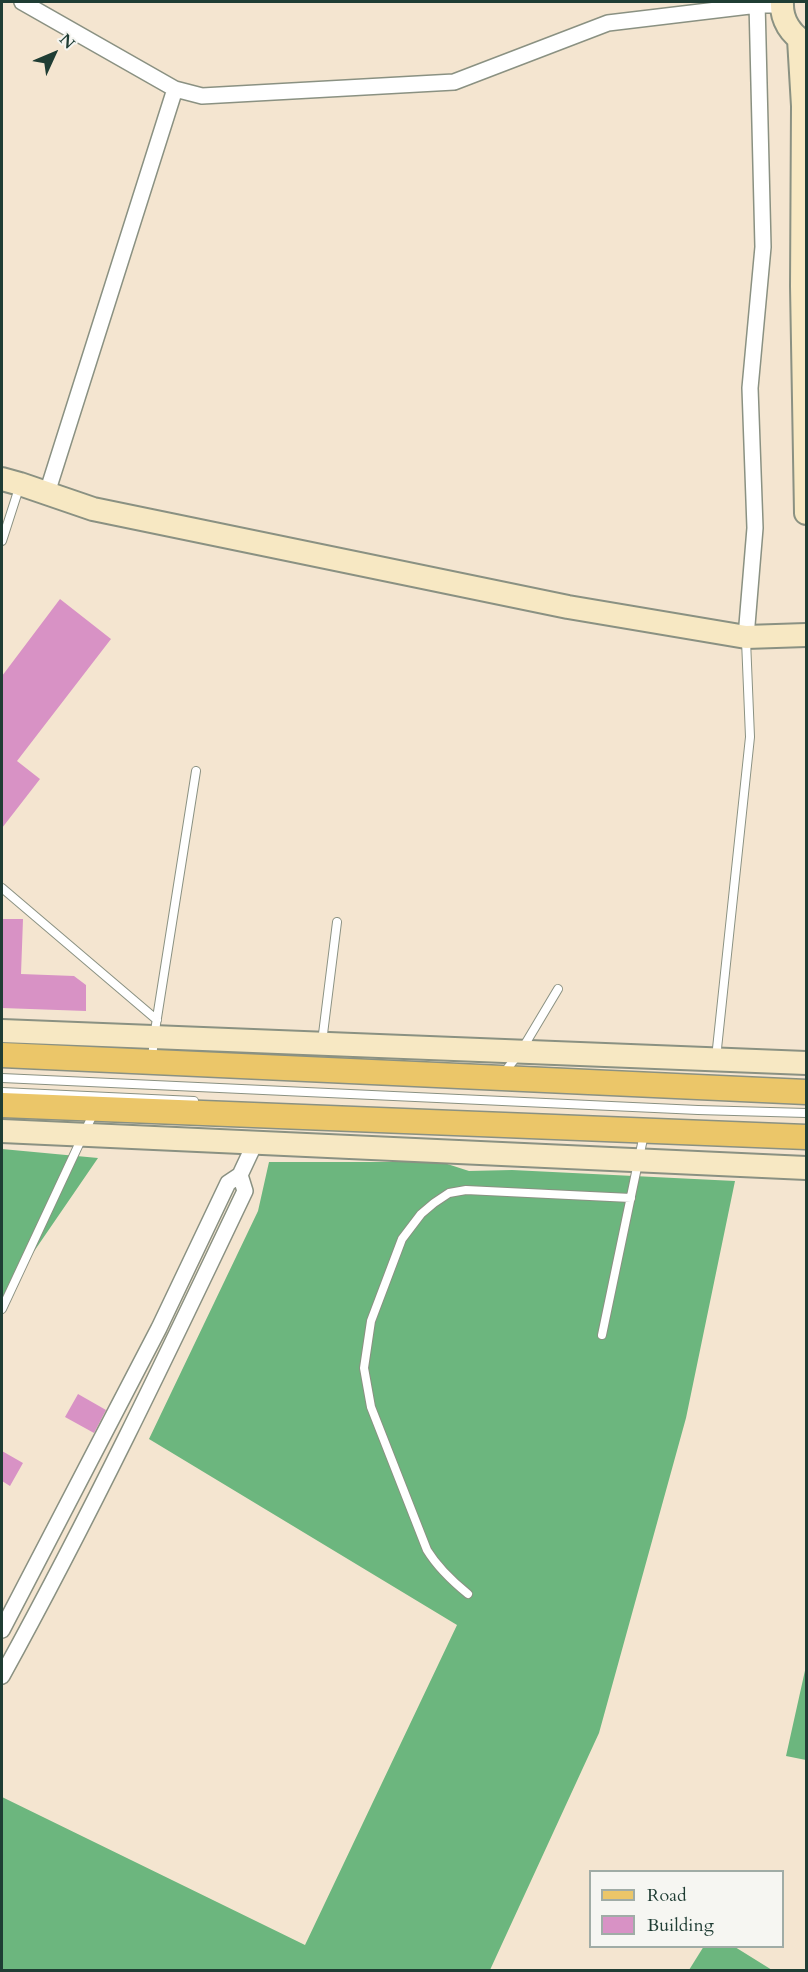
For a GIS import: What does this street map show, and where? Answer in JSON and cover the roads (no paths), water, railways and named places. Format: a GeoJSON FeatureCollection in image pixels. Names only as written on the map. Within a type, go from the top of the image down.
{"type":"FeatureCollection","features":[{"type":"Feature","properties":{"kind":"main road"},"geometry":{"type":"LineString","coordinates":[[2,1055],[807,1092]]}},
{"type":"Feature","properties":{"kind":"main road"},"geometry":{"type":"LineString","coordinates":[[2,1105],[807,1137]]}},
{"type":"Feature","properties":{"kind":"street"},"geometry":{"type":"LineString","coordinates":[[22,2],[175,89],[202,96],[448,83],[465,79],[608,23],[758,3],[782,3],[784,18],[790,30],[803,41],[802,286],[807,513]]}},
{"type":"Feature","properties":{"kind":"street"},"geometry":{"type":"LineString","coordinates":[[746,637],[755,528],[750,388],[763,247],[758,3]]}},
{"type":"Feature","properties":{"kind":"street"},"geometry":{"type":"LineString","coordinates":[[47,493],[175,89]]}},
{"type":"Feature","properties":{"kind":"street"},"geometry":{"type":"LineString","coordinates":[[11,481],[93,509],[568,607],[746,637],[807,635]]}},
{"type":"Feature","properties":{"kind":"street"},"geometry":{"type":"LineString","coordinates":[[2,1030],[155,1029],[322,1044],[807,1064]]}},
{"type":"Feature","properties":{"kind":"street"},"geometry":{"type":"LineString","coordinates":[[2,1131],[807,1168]]}},
{"type":"Feature","properties":{"kind":"street"},"geometry":{"type":"LineString","coordinates":[[2,1630],[8,1604],[159,1328],[228,1183],[240,1176],[255,1143]]}},
{"type":"Feature","properties":{"kind":"street"},"geometry":{"type":"LineString","coordinates":[[2,1676],[167,1355],[245,1191],[240,1176]]}},
{"type":"Feature","properties":{"kind":"street"},"geometry":{"type":"LineString","coordinates":[[8,1604],[34,1615]]}},
{"type":"Feature","properties":{"kind":"lane"},"geometry":{"type":"LineString","coordinates":[[2,541],[11,481]]}},
{"type":"Feature","properties":{"kind":"lane"},"geometry":{"type":"LineString","coordinates":[[716,1059],[750,737],[746,637]]}},
{"type":"Feature","properties":{"kind":"lane"},"geometry":{"type":"LineString","coordinates":[[152,1062],[155,1029],[196,771]]}},
{"type":"Feature","properties":{"kind":"lane"},"geometry":{"type":"LineString","coordinates":[[2,888],[155,1029]]}},
{"type":"Feature","properties":{"kind":"lane"},"geometry":{"type":"LineString","coordinates":[[322,1044],[337,922]]}},
{"type":"Feature","properties":{"kind":"lane"},"geometry":{"type":"LineString","coordinates":[[500,1078],[521,1051],[558,989]]}},
{"type":"Feature","properties":{"kind":"lane"},"geometry":{"type":"LineString","coordinates":[[2,1078],[807,1113]]}},
{"type":"Feature","properties":{"kind":"lane"},"geometry":{"type":"LineString","coordinates":[[2,1092],[206,1101]]}},
{"type":"Feature","properties":{"kind":"lane"},"geometry":{"type":"LineString","coordinates":[[2,1309],[95,1109]]}},
{"type":"Feature","properties":{"kind":"lane"},"geometry":{"type":"LineString","coordinates":[[602,1335],[644,1130]]}},
{"type":"Feature","properties":{"kind":"lane"},"geometry":{"type":"LineString","coordinates":[[468,1594],[437,1566],[427,1550],[371,1407],[367,1386],[364,1368],[371,1321],[402,1239],[421,1214],[449,1193],[466,1190],[631,1198]]}}]}
